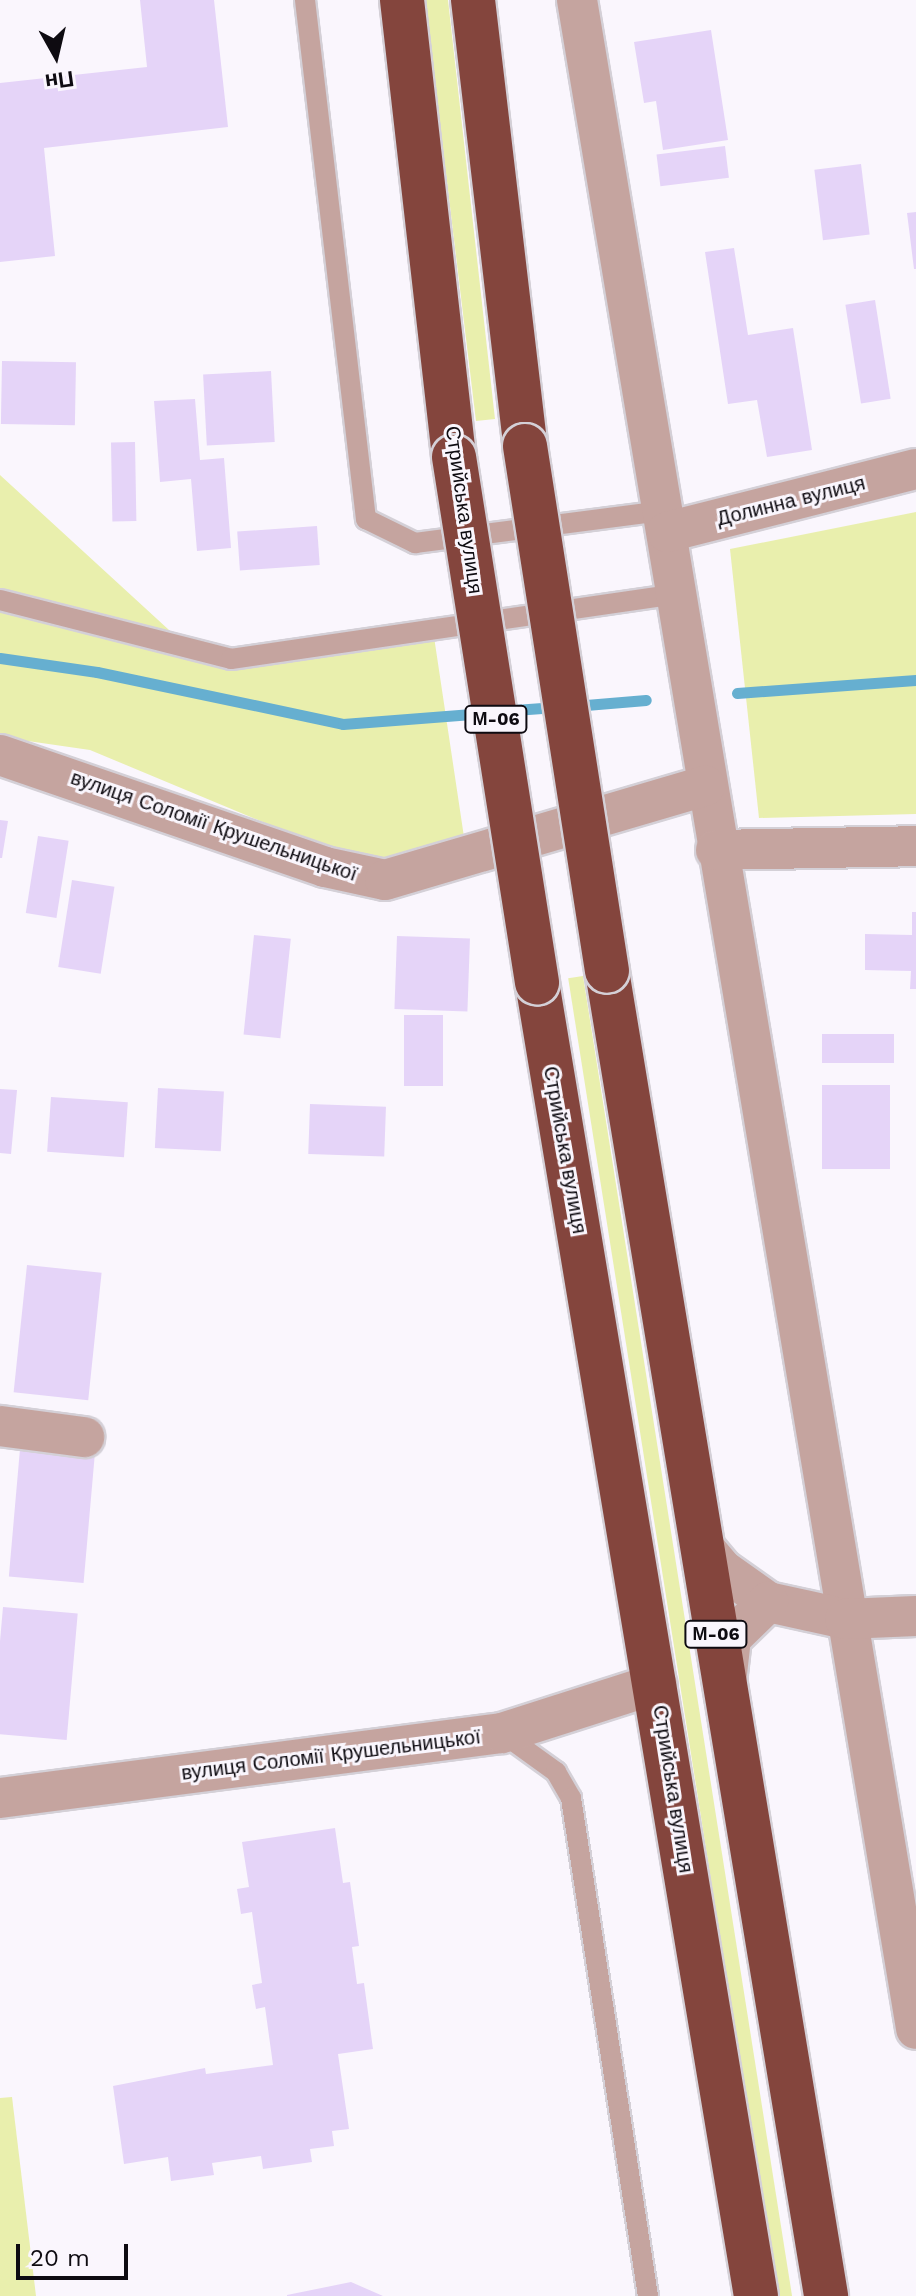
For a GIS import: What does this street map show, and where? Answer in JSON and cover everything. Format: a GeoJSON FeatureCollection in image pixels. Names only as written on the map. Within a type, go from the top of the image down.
{"type":"FeatureCollection","features":[{"type":"Feature","properties":{"kind":"highway","name":"Стрийська вулиця"},"geometry":{"type":"LineString","coordinates":[[402,0],[454,457],[537,982],[756,2296]]}},
{"type":"Feature","properties":{"kind":"highway","name":"М-06"},"geometry":{"type":"LineString","coordinates":[[473,0],[525,446],[607,971],[826,2296]]}},
{"type":"Feature","properties":{"kind":"street"},"geometry":{"type":"LineString","coordinates":[[577,0],[665,522],[705,786],[916,2029]]}},
{"type":"Feature","properties":{"kind":"street","name":"Долинна вулиця"},"geometry":{"type":"LineString","coordinates":[[665,522],[916,469]]}},
{"type":"Feature","properties":{"kind":"street","name":"вулиця Соломії Крушельницької"},"geometry":{"type":"LineString","coordinates":[[0,755],[325,867],[385,880],[705,786]]}},
{"type":"Feature","properties":{"kind":"street"},"geometry":{"type":"LineString","coordinates":[[716,850],[916,846]]}},
{"type":"Feature","properties":{"kind":"street"},"geometry":{"type":"LineString","coordinates":[[0,1426],[84,1437]]}},
{"type":"Feature","properties":{"kind":"street"},"geometry":{"type":"LineString","coordinates":[[701,1544],[723,1570],[768,1602],[845,1619],[916,1616]]}},
{"type":"Feature","properties":{"kind":"street"},"geometry":{"type":"LineString","coordinates":[[725,1690],[731,1638],[768,1602]]}},
{"type":"Feature","properties":{"kind":"street","name":"вулиця Соломії Крушельницької"},"geometry":{"type":"LineString","coordinates":[[0,1798],[502,1733],[656,1684]]}},
{"type":"Feature","properties":{"kind":"lane"},"geometry":{"type":"LineString","coordinates":[[305,0],[366,519],[415,543],[665,522]]}},
{"type":"Feature","properties":{"kind":"lane"},"geometry":{"type":"LineString","coordinates":[[0,600],[231,659],[676,594]]}},
{"type":"Feature","properties":{"kind":"lane"},"geometry":{"type":"LineString","coordinates":[[502,1733],[556,1772],[571,1798],[648,2296]]}},
{"type":"Feature","properties":{"kind":"green space"},"geometry":{"type":"Polygon","coordinates":[[[425,0],[448,0],[495,419],[476,421],[425,0]]]}},
{"type":"Feature","properties":{"kind":"green space"},"geometry":{"type":"Polygon","coordinates":[[[0,475],[193,652],[433,630],[464,837],[378,870],[90,750],[0,737],[0,475]]]}},
{"type":"Feature","properties":{"kind":"green space"},"geometry":{"type":"Polygon","coordinates":[[[916,512],[916,814],[759,818],[730,549],[916,512]]]}},
{"type":"Feature","properties":{"kind":"green space"},"geometry":{"type":"Polygon","coordinates":[[[583,976],[792,2296],[777,2296],[568,978],[583,976]]]}},
{"type":"Feature","properties":{"kind":"green space"},"geometry":{"type":"Polygon","coordinates":[[[12,2097],[36,2296],[0,2296],[0,2098],[12,2097]]]}},
{"type":"Feature","properties":{"kind":"building"},"geometry":{"type":"Polygon","coordinates":[[[140,0],[214,0],[228,127],[44,148],[55,256],[0,262],[0,83],[147,67],[140,0]]]}},
{"type":"Feature","properties":{"kind":"building"},"geometry":{"type":"Polygon","coordinates":[[[711,30],[728,140],[663,150],[656,101],[644,103],[634,42],[711,30]]]}},
{"type":"Feature","properties":{"kind":"building"},"geometry":{"type":"Polygon","coordinates":[[[725,146],[729,178],[660,186],[657,154],[725,146]]]}},
{"type":"Feature","properties":{"kind":"building"},"geometry":{"type":"Polygon","coordinates":[[[861,164],[870,234],[823,240],[814,170],[861,164]]]}},
{"type":"Feature","properties":{"kind":"building"},"geometry":{"type":"Polygon","coordinates":[[[916,212],[916,269],[914,269],[907,213],[916,212]]]}},
{"type":"Feature","properties":{"kind":"building"},"geometry":{"type":"Polygon","coordinates":[[[734,248],[748,335],[793,328],[812,450],[767,457],[757,400],[728,404],[705,252],[734,248]]]}},
{"type":"Feature","properties":{"kind":"building"},"geometry":{"type":"Polygon","coordinates":[[[875,300],[891,399],[861,403],[845,305],[875,300]]]}},
{"type":"Feature","properties":{"kind":"building"},"geometry":{"type":"Polygon","coordinates":[[[2,361],[76,362],[75,425],[1,424],[2,361]]]}},
{"type":"Feature","properties":{"kind":"building"},"geometry":{"type":"Polygon","coordinates":[[[271,371],[275,442],[207,445],[203,375],[271,371]]]}},
{"type":"Feature","properties":{"kind":"building"},"geometry":{"type":"Polygon","coordinates":[[[195,399],[200,460],[224,458],[231,548],[197,551],[191,479],[160,482],[154,401],[195,399]]]}},
{"type":"Feature","properties":{"kind":"building"},"geometry":{"type":"Polygon","coordinates":[[[111,442],[135,442],[136,521],[112,521],[111,442]]]}},
{"type":"Feature","properties":{"kind":"building"},"geometry":{"type":"Polygon","coordinates":[[[317,526],[320,565],[240,570],[237,532],[317,526]]]}},
{"type":"Feature","properties":{"kind":"building"},"geometry":{"type":"Polygon","coordinates":[[[0,820],[8,821],[2,858],[0,858],[0,820]]]}},
{"type":"Feature","properties":{"kind":"building"},"geometry":{"type":"Polygon","coordinates":[[[38,836],[69,841],[56,918],[26,913],[38,836]]]}},
{"type":"Feature","properties":{"kind":"building"},"geometry":{"type":"Polygon","coordinates":[[[72,880],[114,887],[101,974],[58,967],[72,880]]]}},
{"type":"Feature","properties":{"kind":"building"},"geometry":{"type":"Polygon","coordinates":[[[912,912],[916,912],[916,989],[910,989],[911,971],[865,970],[865,934],[912,935],[912,912]]]}},
{"type":"Feature","properties":{"kind":"building"},"geometry":{"type":"Polygon","coordinates":[[[254,935],[291,939],[280,1038],[244,1034],[254,935]]]}},
{"type":"Feature","properties":{"kind":"building"},"geometry":{"type":"Polygon","coordinates":[[[397,936],[470,939],[467,1012],[394,1009],[397,936]]]}},
{"type":"Feature","properties":{"kind":"building"},"geometry":{"type":"Polygon","coordinates":[[[404,1015],[443,1015],[443,1086],[404,1086],[404,1015]]]}},
{"type":"Feature","properties":{"kind":"building"},"geometry":{"type":"Polygon","coordinates":[[[822,1034],[894,1034],[894,1063],[822,1063],[822,1034]]]}},
{"type":"Feature","properties":{"kind":"building"},"geometry":{"type":"Polygon","coordinates":[[[822,1085],[890,1085],[890,1169],[822,1169],[822,1085]]]}},
{"type":"Feature","properties":{"kind":"building"},"geometry":{"type":"Polygon","coordinates":[[[158,1088],[224,1091],[221,1151],[155,1148],[158,1088]]]}},
{"type":"Feature","properties":{"kind":"building"},"geometry":{"type":"Polygon","coordinates":[[[0,1089],[17,1090],[11,1154],[0,1153],[0,1089]]]}},
{"type":"Feature","properties":{"kind":"building"},"geometry":{"type":"Polygon","coordinates":[[[51,1097],[128,1102],[124,1157],[47,1152],[51,1097]]]}},
{"type":"Feature","properties":{"kind":"building"},"geometry":{"type":"Polygon","coordinates":[[[310,1104],[386,1107],[384,1157],[308,1154],[310,1104]]]}},
{"type":"Feature","properties":{"kind":"building"},"geometry":{"type":"Polygon","coordinates":[[[27,1265],[102,1273],[88,1400],[14,1392],[27,1265]]]}},
{"type":"Feature","properties":{"kind":"building"},"geometry":{"type":"Polygon","coordinates":[[[20,1449],[95,1456],[84,1583],[9,1577],[20,1449]]]}},
{"type":"Feature","properties":{"kind":"building"},"geometry":{"type":"Polygon","coordinates":[[[3,1607],[78,1614],[67,1740],[0,1734],[3,1607]]]}},
{"type":"Feature","properties":{"kind":"building"},"geometry":{"type":"Polygon","coordinates":[[[335,1828],[343,1883],[350,1882],[359,1946],[352,1947],[357,1984],[364,1983],[373,2049],[338,2054],[349,2129],[332,2131],[334,2146],[310,2149],[312,2162],[263,2169],[261,2156],[212,2163],[214,2175],[171,2181],[168,2157],[124,2164],[113,2086],[205,2068],[206,2074],[273,2065],[265,2007],[256,2009],[252,1985],[262,1983],[252,1912],[241,1914],[237,1889],[249,1887],[242,1842],[335,1828]]]}},
{"type":"Feature","properties":{"kind":"building"},"geometry":{"type":"Polygon","coordinates":[[[351,2282],[383,2296],[287,2296],[287,2295],[351,2282]]]}},
{"type":"Feature","properties":{"kind":"waterway"},"geometry":{"type":"LineString","coordinates":[[0,658],[97,672],[343,724],[485,713]]}},
{"type":"Feature","properties":{"kind":"waterway"},"geometry":{"type":"LineString","coordinates":[[737,693],[916,680]]}},
{"type":"Feature","properties":{"kind":"waterway"},"geometry":{"type":"LineString","coordinates":[[574,706],[646,700]]}},
{"type":"Feature","properties":{"kind":"waterway"},"geometry":{"type":"LineString","coordinates":[[502,711],[556,707]]}}]}
